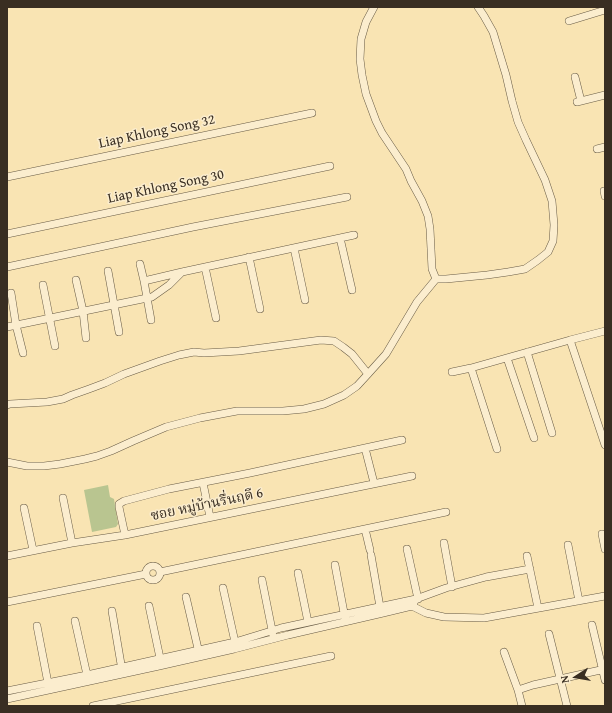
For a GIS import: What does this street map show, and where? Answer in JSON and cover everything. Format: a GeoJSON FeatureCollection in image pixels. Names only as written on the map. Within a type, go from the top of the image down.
{"type":"FeatureCollection","features":[{"type":"Feature","properties":{"kind":"street"},"geometry":{"type":"LineString","coordinates":[[374,7],[366,22],[361,39],[360,59],[366,94],[376,122],[406,169],[428,216],[432,250],[432,269],[436,279]]}},
{"type":"Feature","properties":{"kind":"street"},"geometry":{"type":"LineString","coordinates":[[436,279],[446,280],[525,269],[548,252],[553,241],[554,225],[552,201],[545,180],[518,122],[493,32],[478,7]]}},
{"type":"Feature","properties":{"kind":"street"},"geometry":{"type":"LineString","coordinates":[[569,20],[605,10]]}},
{"type":"Feature","properties":{"kind":"street"},"geometry":{"type":"LineString","coordinates":[[575,77],[579,102],[605,95]]}},
{"type":"Feature","properties":{"kind":"street","name":"Liap Khlong Song 32"},"geometry":{"type":"LineString","coordinates":[[7,177],[312,113]]}},
{"type":"Feature","properties":{"kind":"street"},"geometry":{"type":"LineString","coordinates":[[597,149],[605,147]]}},
{"type":"Feature","properties":{"kind":"street","name":"Liap Khlong Song 30"},"geometry":{"type":"LineString","coordinates":[[7,234],[330,166]]}},
{"type":"Feature","properties":{"kind":"street"},"geometry":{"type":"LineString","coordinates":[[7,267],[193,227],[347,198]]}},
{"type":"Feature","properties":{"kind":"street"},"geometry":{"type":"LineString","coordinates":[[144,281],[205,266],[354,235]]}},
{"type":"Feature","properties":{"kind":"street"},"geometry":{"type":"LineString","coordinates":[[340,238],[352,290]]}},
{"type":"Feature","properties":{"kind":"street"},"geometry":{"type":"LineString","coordinates":[[294,248],[305,300]]}},
{"type":"Feature","properties":{"kind":"street"},"geometry":{"type":"LineString","coordinates":[[249,257],[260,309]]}},
{"type":"Feature","properties":{"kind":"street"},"geometry":{"type":"LineString","coordinates":[[140,264],[151,320]]}},
{"type":"Feature","properties":{"kind":"street"},"geometry":{"type":"LineString","coordinates":[[205,266],[216,318]]}},
{"type":"Feature","properties":{"kind":"street"},"geometry":{"type":"LineString","coordinates":[[108,271],[119,332]]}},
{"type":"Feature","properties":{"kind":"street"},"geometry":{"type":"LineString","coordinates":[[7,327],[152,297],[169,286],[182,272]]}},
{"type":"Feature","properties":{"kind":"street"},"geometry":{"type":"LineString","coordinates":[[7,462],[27,466],[44,466],[67,463],[97,456],[111,451],[132,440],[185,421],[237,411],[283,411],[304,409],[324,404],[344,395],[357,386],[386,354],[417,302],[436,279]]}},
{"type":"Feature","properties":{"kind":"street"},"geometry":{"type":"LineString","coordinates":[[76,280],[86,338]]}},
{"type":"Feature","properties":{"kind":"street"},"geometry":{"type":"LineString","coordinates":[[43,285],[55,346]]}},
{"type":"Feature","properties":{"kind":"street"},"geometry":{"type":"LineString","coordinates":[[11,293],[16,325],[23,353]]}},
{"type":"Feature","properties":{"kind":"street"},"geometry":{"type":"LineString","coordinates":[[452,372],[508,358],[605,330]]}},
{"type":"Feature","properties":{"kind":"street"},"geometry":{"type":"LineString","coordinates":[[7,405],[63,399],[72,394],[89,389],[160,361],[194,352],[204,353],[239,351],[321,340],[334,341],[343,347],[352,354],[368,374]]}},
{"type":"Feature","properties":{"kind":"street"},"geometry":{"type":"LineString","coordinates":[[570,340],[605,445]]}},
{"type":"Feature","properties":{"kind":"street"},"geometry":{"type":"LineString","coordinates":[[527,352],[552,433]]}},
{"type":"Feature","properties":{"kind":"street"},"geometry":{"type":"LineString","coordinates":[[508,358],[534,438]]}},
{"type":"Feature","properties":{"kind":"street"},"geometry":{"type":"LineString","coordinates":[[471,368],[497,449]]}},
{"type":"Feature","properties":{"kind":"street"},"geometry":{"type":"LineString","coordinates":[[125,535],[119,507],[119,504],[124,500],[402,440]]}},
{"type":"Feature","properties":{"kind":"street"},"geometry":{"type":"LineString","coordinates":[[365,448],[374,483]]}},
{"type":"Feature","properties":{"kind":"street","name":"ซอย หมู่บ้านรื่นฤดี 6"},"geometry":{"type":"LineString","coordinates":[[7,556],[72,542],[125,535],[412,476]]}},
{"type":"Feature","properties":{"kind":"street"},"geometry":{"type":"LineString","coordinates":[[203,483],[210,517]]}},
{"type":"Feature","properties":{"kind":"street"},"geometry":{"type":"LineString","coordinates":[[62,498],[72,542]]}},
{"type":"Feature","properties":{"kind":"street"},"geometry":{"type":"LineString","coordinates":[[24,508],[33,550]]}},
{"type":"Feature","properties":{"kind":"street"},"geometry":{"type":"LineString","coordinates":[[7,602],[146,574],[152,580],[158,578],[160,572],[446,512]]}},
{"type":"Feature","properties":{"kind":"street"},"geometry":{"type":"LineString","coordinates":[[365,529],[380,607]]}},
{"type":"Feature","properties":{"kind":"street"},"geometry":{"type":"LineString","coordinates":[[602,534],[605,549]]}},
{"type":"Feature","properties":{"kind":"street"},"geometry":{"type":"LineString","coordinates":[[444,543],[452,587]]}},
{"type":"Feature","properties":{"kind":"street"},"geometry":{"type":"LineString","coordinates":[[568,545],[579,601]]}},
{"type":"Feature","properties":{"kind":"street"},"geometry":{"type":"LineString","coordinates":[[407,549],[414,601],[426,613],[444,617],[484,618],[605,596]]}},
{"type":"Feature","properties":{"kind":"street"},"geometry":{"type":"LineString","coordinates":[[527,556],[538,608]]}},
{"type":"Feature","properties":{"kind":"street"},"geometry":{"type":"LineString","coordinates":[[335,565],[346,618]]}},
{"type":"Feature","properties":{"kind":"street"},"geometry":{"type":"LineString","coordinates":[[7,691],[87,675],[123,671],[160,658],[199,653],[235,642],[346,618],[414,601],[452,587],[530,569]]}},
{"type":"Feature","properties":{"kind":"street"},"geometry":{"type":"LineString","coordinates":[[298,573],[308,622]]}},
{"type":"Feature","properties":{"kind":"street"},"geometry":{"type":"LineString","coordinates":[[262,580],[272,634]]}},
{"type":"Feature","properties":{"kind":"street"},"geometry":{"type":"LineString","coordinates":[[223,588],[235,642]]}},
{"type":"Feature","properties":{"kind":"street"},"geometry":{"type":"LineString","coordinates":[[186,597],[199,653]]}},
{"type":"Feature","properties":{"kind":"street"},"geometry":{"type":"LineString","coordinates":[[7,699],[199,653],[272,634],[308,622],[346,618],[380,607],[414,601]]}},
{"type":"Feature","properties":{"kind":"street"},"geometry":{"type":"LineString","coordinates":[[149,606],[160,658]]}},
{"type":"Feature","properties":{"kind":"street"},"geometry":{"type":"LineString","coordinates":[[112,611],[123,671]]}},
{"type":"Feature","properties":{"kind":"street"},"geometry":{"type":"LineString","coordinates":[[76,621],[87,675]]}},
{"type":"Feature","properties":{"kind":"street"},"geometry":{"type":"LineString","coordinates":[[592,625],[604,669],[605,680]]}},
{"type":"Feature","properties":{"kind":"street"},"geometry":{"type":"LineString","coordinates":[[37,626],[48,683]]}},
{"type":"Feature","properties":{"kind":"street"},"geometry":{"type":"LineString","coordinates":[[549,634],[567,706]]}},
{"type":"Feature","properties":{"kind":"street"},"geometry":{"type":"LineString","coordinates":[[504,652],[518,690],[522,706]]}},
{"type":"Feature","properties":{"kind":"street"},"geometry":{"type":"LineString","coordinates":[[93,706],[331,656]]}},
{"type":"Feature","properties":{"kind":"street"},"geometry":{"type":"LineString","coordinates":[[518,690],[604,669]]}},
{"type":"Feature","properties":{"kind":"green space"},"geometry":{"type":"Polygon","coordinates":[[[108,485],[110,497],[114,499],[118,524],[116,527],[92,532],[84,490],[108,485]]]}}]}
